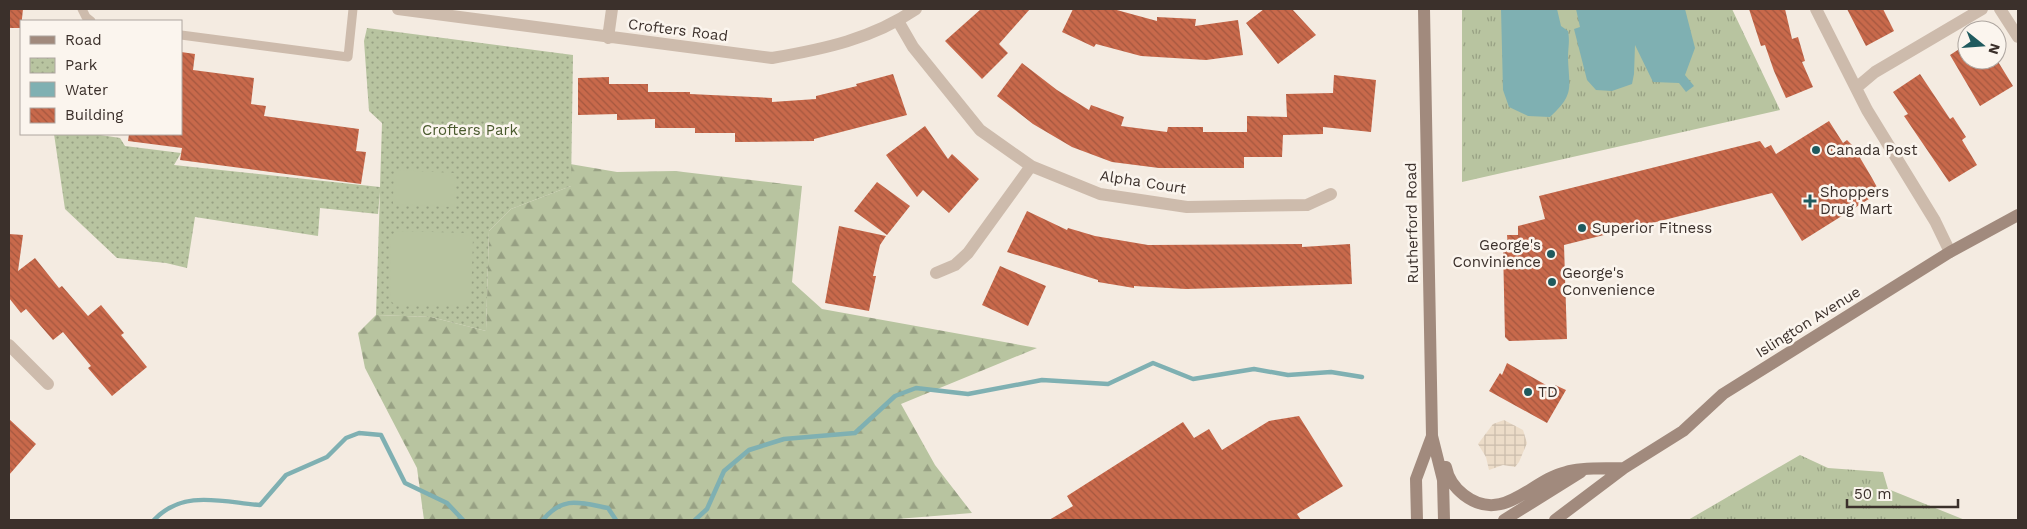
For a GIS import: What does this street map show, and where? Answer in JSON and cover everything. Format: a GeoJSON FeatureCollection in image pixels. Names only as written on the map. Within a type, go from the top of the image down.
{"type":"FeatureCollection","features":[{"type":"Feature","properties":{"kind":"main road","name":"Rutherford Road"},"geometry":{"type":"LineString","coordinates":[[1424,9],[1432,436],[1443,480],[1444,520]]}},
{"type":"Feature","properties":{"kind":"main road","name":"Islington Avenue"},"geometry":{"type":"LineString","coordinates":[[1555,520],[1624,468],[1683,432],[1722,394],[1950,252],[2018,215]]}},
{"type":"Feature","properties":{"kind":"main road"},"geometry":{"type":"LineString","coordinates":[[1432,408],[1447,474],[1458,491],[1471,500],[1490,505],[1509,502],[1544,481],[1566,472],[1583,471]]}},
{"type":"Feature","properties":{"kind":"main road","name":"Rutherford Road"},"geometry":{"type":"LineString","coordinates":[[1417,520],[1416,479],[1432,436]]}},
{"type":"Feature","properties":{"kind":"main road","name":"Islington Avenue"},"geometry":{"type":"LineString","coordinates":[[1504,520],[1583,471],[1624,468]]}},
{"type":"Feature","properties":{"kind":"street","name":"Crofters Road"},"geometry":{"type":"LineString","coordinates":[[398,9],[772,58],[830,48],[874,33],[898,22],[916,9]]}},
{"type":"Feature","properties":{"kind":"street"},"geometry":{"type":"LineString","coordinates":[[608,38],[612,9]]}},
{"type":"Feature","properties":{"kind":"street"},"geometry":{"type":"LineString","coordinates":[[1816,9],[1856,88],[1935,221],[1950,252]]}},
{"type":"Feature","properties":{"kind":"street"},"geometry":{"type":"LineString","coordinates":[[1856,88],[1876,72],[1982,9]]}},
{"type":"Feature","properties":{"kind":"street"},"geometry":{"type":"LineString","coordinates":[[2000,9],[2018,37]]}},
{"type":"Feature","properties":{"kind":"street","name":"Alpha Court"},"geometry":{"type":"LineString","coordinates":[[898,22],[913,47],[980,130],[1031,166],[1100,194],[1187,206],[1307,205],[1331,194]]}},
{"type":"Feature","properties":{"kind":"street"},"geometry":{"type":"LineString","coordinates":[[936,273],[955,265],[968,253],[1031,166]]}},
{"type":"Feature","properties":{"kind":"street"},"geometry":{"type":"LineString","coordinates":[[9,345],[48,384]]}},
{"type":"Feature","properties":{"kind":"lane"},"geometry":{"type":"LineString","coordinates":[[82,9],[86,17],[90,20]]}},
{"type":"Feature","properties":{"kind":"lane"},"geometry":{"type":"LineString","coordinates":[[182,35],[348,57],[353,9]]}},
{"type":"Feature","properties":{"kind":"green space"},"geometry":{"type":"Polygon","coordinates":[[[1462,9],[1732,9],[1780,110],[1462,182],[1462,9]]]}},
{"type":"Feature","properties":{"kind":"green space","name":"Crofters Park"},"geometry":{"type":"Polygon","coordinates":[[[367,28],[573,55],[571,186],[511,209],[489,231],[486,331],[431,317],[376,315],[380,192],[378,214],[320,208],[318,236],[195,217],[187,268],[166,263],[117,258],[65,209],[54,135],[100,135],[120,138],[125,146],[181,153],[174,165],[380,187],[382,123],[369,111],[364,41],[367,28]]]}},
{"type":"Feature","properties":{"kind":"green space"},"geometry":{"type":"Polygon","coordinates":[[[570,164],[617,172],[675,171],[802,186],[792,282],[822,309],[1037,348],[901,404],[935,465],[972,513],[884,520],[424,520],[417,468],[365,368],[358,333],[376,315],[431,317],[486,331],[489,231],[511,209],[571,186],[570,164]]]}},
{"type":"Feature","properties":{"kind":"green space"},"geometry":{"type":"Polygon","coordinates":[[[394,170],[455,173],[454,207],[393,204],[394,170]]]}},
{"type":"Feature","properties":{"kind":"green space"},"geometry":{"type":"Polygon","coordinates":[[[396,231],[468,233],[473,237],[471,301],[467,306],[395,305],[390,300],[391,236],[396,231]]]}},
{"type":"Feature","properties":{"kind":"green space"},"geometry":{"type":"Polygon","coordinates":[[[1800,455],[1828,468],[1883,472],[1888,489],[1965,520],[1688,520],[1800,455]]]}},
{"type":"Feature","properties":{"kind":"shaded area"},"geometry":{"type":"Polygon","coordinates":[[[1504,420],[1523,430],[1527,443],[1515,467],[1503,465],[1489,470],[1486,457],[1478,444],[1493,424],[1504,420]]]}},
{"type":"Feature","properties":{"kind":"water"},"geometry":{"type":"Polygon","coordinates":[[[1501,9],[1557,9],[1561,26],[1568,31],[1569,90],[1564,102],[1550,117],[1528,116],[1509,107],[1503,90],[1501,9]]]}},
{"type":"Feature","properties":{"kind":"water"},"geometry":{"type":"Polygon","coordinates":[[[1576,9],[1685,9],[1695,48],[1685,75],[1694,86],[1686,92],[1679,83],[1653,82],[1635,45],[1632,84],[1612,91],[1596,90],[1587,80],[1574,29],[1580,27],[1576,9]]]}},
{"type":"Feature","properties":{"kind":"building"},"geometry":{"type":"Polygon","coordinates":[[[9,9],[23,9],[20,28],[9,28],[9,9]]]}},
{"type":"Feature","properties":{"kind":"building"},"geometry":{"type":"Polygon","coordinates":[[[981,9],[1030,9],[999,44],[1008,53],[982,79],[945,41],[981,9]]]}},
{"type":"Feature","properties":{"kind":"building"},"geometry":{"type":"Polygon","coordinates":[[[1073,9],[1113,9],[1157,21],[1157,17],[1196,19],[1195,26],[1238,20],[1243,55],[1206,60],[1141,56],[1096,44],[1094,47],[1062,32],[1073,9]]]}},
{"type":"Feature","properties":{"kind":"building"},"geometry":{"type":"Polygon","coordinates":[[[1264,9],[1292,9],[1316,35],[1278,64],[1246,23],[1264,9]]]}},
{"type":"Feature","properties":{"kind":"building"},"geometry":{"type":"Polygon","coordinates":[[[1749,9],[1785,9],[1792,39],[1798,37],[1805,61],[1802,62],[1813,87],[1786,98],[1765,45],[1761,46],[1749,9]]]}},
{"type":"Feature","properties":{"kind":"building"},"geometry":{"type":"Polygon","coordinates":[[[1847,9],[1883,9],[1894,31],[1866,46],[1847,9]]]}},
{"type":"Feature","properties":{"kind":"building"},"geometry":{"type":"Polygon","coordinates":[[[1957,50],[1957,67],[1950,55],[1957,50]]]}},
{"type":"Feature","properties":{"kind":"building"},"geometry":{"type":"Polygon","coordinates":[[[182,52],[195,54],[193,70],[254,78],[251,104],[266,106],[264,116],[359,129],[356,151],[366,152],[361,184],[180,160],[182,148],[128,141],[129,135],[182,135],[182,52]]]}},
{"type":"Feature","properties":{"kind":"building"},"geometry":{"type":"Polygon","coordinates":[[[1022,63],[1057,90],[1089,110],[1091,105],[1124,117],[1121,126],[1167,132],[1168,127],[1203,127],[1203,132],[1247,132],[1247,116],[1287,117],[1286,94],[1333,93],[1334,75],[1376,80],[1371,132],[1323,127],[1323,134],[1283,135],[1282,157],[1244,157],[1244,168],[1159,168],[1112,162],[1072,147],[1033,124],[997,96],[1022,63]]]}},
{"type":"Feature","properties":{"kind":"building"},"geometry":{"type":"Polygon","coordinates":[[[1959,70],[2003,70],[2013,86],[1980,106],[1959,70]]]}},
{"type":"Feature","properties":{"kind":"building"},"geometry":{"type":"Polygon","coordinates":[[[893,74],[907,115],[814,139],[814,141],[735,142],[735,133],[695,133],[695,128],[655,128],[655,119],[617,120],[617,114],[578,115],[578,78],[609,77],[609,84],[648,84],[648,92],[690,92],[690,94],[772,98],[772,102],[816,99],[816,96],[857,86],[856,84],[893,74]]]}},
{"type":"Feature","properties":{"kind":"building"},"geometry":{"type":"Polygon","coordinates":[[[1920,74],[1950,119],[1953,117],[1966,137],[1962,140],[1977,165],[1949,182],[1904,116],[1908,114],[1893,92],[1920,74]]]}},
{"type":"Feature","properties":{"kind":"building"},"geometry":{"type":"Polygon","coordinates":[[[1829,121],[1843,143],[1847,140],[1853,146],[1872,178],[1878,189],[1870,194],[1872,197],[1802,241],[1772,193],[1564,245],[1567,339],[1509,341],[1505,337],[1503,247],[1508,247],[1507,235],[1518,235],[1518,226],[1545,219],[1539,196],[1760,141],[1765,148],[1771,145],[1776,154],[1829,121]]]}},
{"type":"Feature","properties":{"kind":"building"},"geometry":{"type":"Polygon","coordinates":[[[925,126],[948,159],[952,154],[979,179],[949,213],[923,190],[917,197],[886,155],[925,126]]]}},
{"type":"Feature","properties":{"kind":"building"},"geometry":{"type":"Polygon","coordinates":[[[877,182],[910,206],[887,235],[854,211],[877,182]]]}},
{"type":"Feature","properties":{"kind":"building"},"geometry":{"type":"Polygon","coordinates":[[[1027,211],[1067,230],[1068,228],[1095,236],[1148,245],[1302,244],[1302,247],[1350,244],[1352,284],[1186,289],[1134,286],[1134,288],[1098,282],[1098,280],[1007,252],[1027,211]]]}},
{"type":"Feature","properties":{"kind":"building"},"geometry":{"type":"Polygon","coordinates":[[[839,226],[886,236],[880,245],[873,276],[876,276],[869,311],[825,303],[839,226]]]}},
{"type":"Feature","properties":{"kind":"building"},"geometry":{"type":"Polygon","coordinates":[[[9,234],[23,235],[18,271],[35,258],[59,288],[62,286],[88,316],[101,305],[124,333],[121,335],[147,367],[112,396],[88,368],[91,366],[63,332],[53,340],[26,309],[21,313],[9,298],[9,234]]]}},
{"type":"Feature","properties":{"kind":"building"},"geometry":{"type":"Polygon","coordinates":[[[1000,266],[1046,286],[1028,326],[982,305],[1000,266]]]}},
{"type":"Feature","properties":{"kind":"building","name":"TD"},"geometry":{"type":"Polygon","coordinates":[[[1507,363],[1553,389],[1555,385],[1566,390],[1547,423],[1489,391],[1500,373],[1502,375],[1507,363]]]}},
{"type":"Feature","properties":{"kind":"building"},"geometry":{"type":"Polygon","coordinates":[[[1299,416],[1343,486],[1297,514],[1301,520],[1049,520],[1073,506],[1067,496],[1183,422],[1194,438],[1209,429],[1222,450],[1269,421],[1299,416]]]}},
{"type":"Feature","properties":{"kind":"building"},"geometry":{"type":"Polygon","coordinates":[[[9,419],[36,444],[9,475],[9,419]]]}},
{"type":"Feature","properties":{"kind":"waterway"},"geometry":{"type":"LineString","coordinates":[[695,520],[707,509],[724,471],[749,450],[784,439],[855,433],[895,396],[916,388],[968,394],[1042,380],[1108,384],[1153,363],[1193,379],[1254,369],[1288,375],[1331,372],[1362,377]]}},
{"type":"Feature","properties":{"kind":"waterway"},"geometry":{"type":"LineString","coordinates":[[154,520],[165,510],[177,504],[190,501],[217,500],[260,505],[286,475],[327,457],[346,438],[359,433],[381,435],[405,483],[447,503],[463,520]]}},
{"type":"Feature","properties":{"kind":"waterway"},"geometry":{"type":"LineString","coordinates":[[543,520],[558,507],[573,503],[608,508],[616,520]]}},
{"type":"Feature","properties":{"kind":"place","name":"Canada Post"},"geometry":{"type":"Point","coordinates":[1816,150]}},
{"type":"Feature","properties":{"kind":"place","name":"Shoppers Drug Mart"},"geometry":{"type":"Point","coordinates":[1810,201]}},
{"type":"Feature","properties":{"kind":"place","name":"Superior Fitness"},"geometry":{"type":"Point","coordinates":[1582,228]}},
{"type":"Feature","properties":{"kind":"place","name":"George's Convinience"},"geometry":{"type":"Point","coordinates":[1551,254]}},
{"type":"Feature","properties":{"kind":"place","name":"George's Convenience"},"geometry":{"type":"Point","coordinates":[1552,282]}},
{"type":"Feature","properties":{"kind":"place","name":"TD"},"geometry":{"type":"Point","coordinates":[1528,392]}}]}
